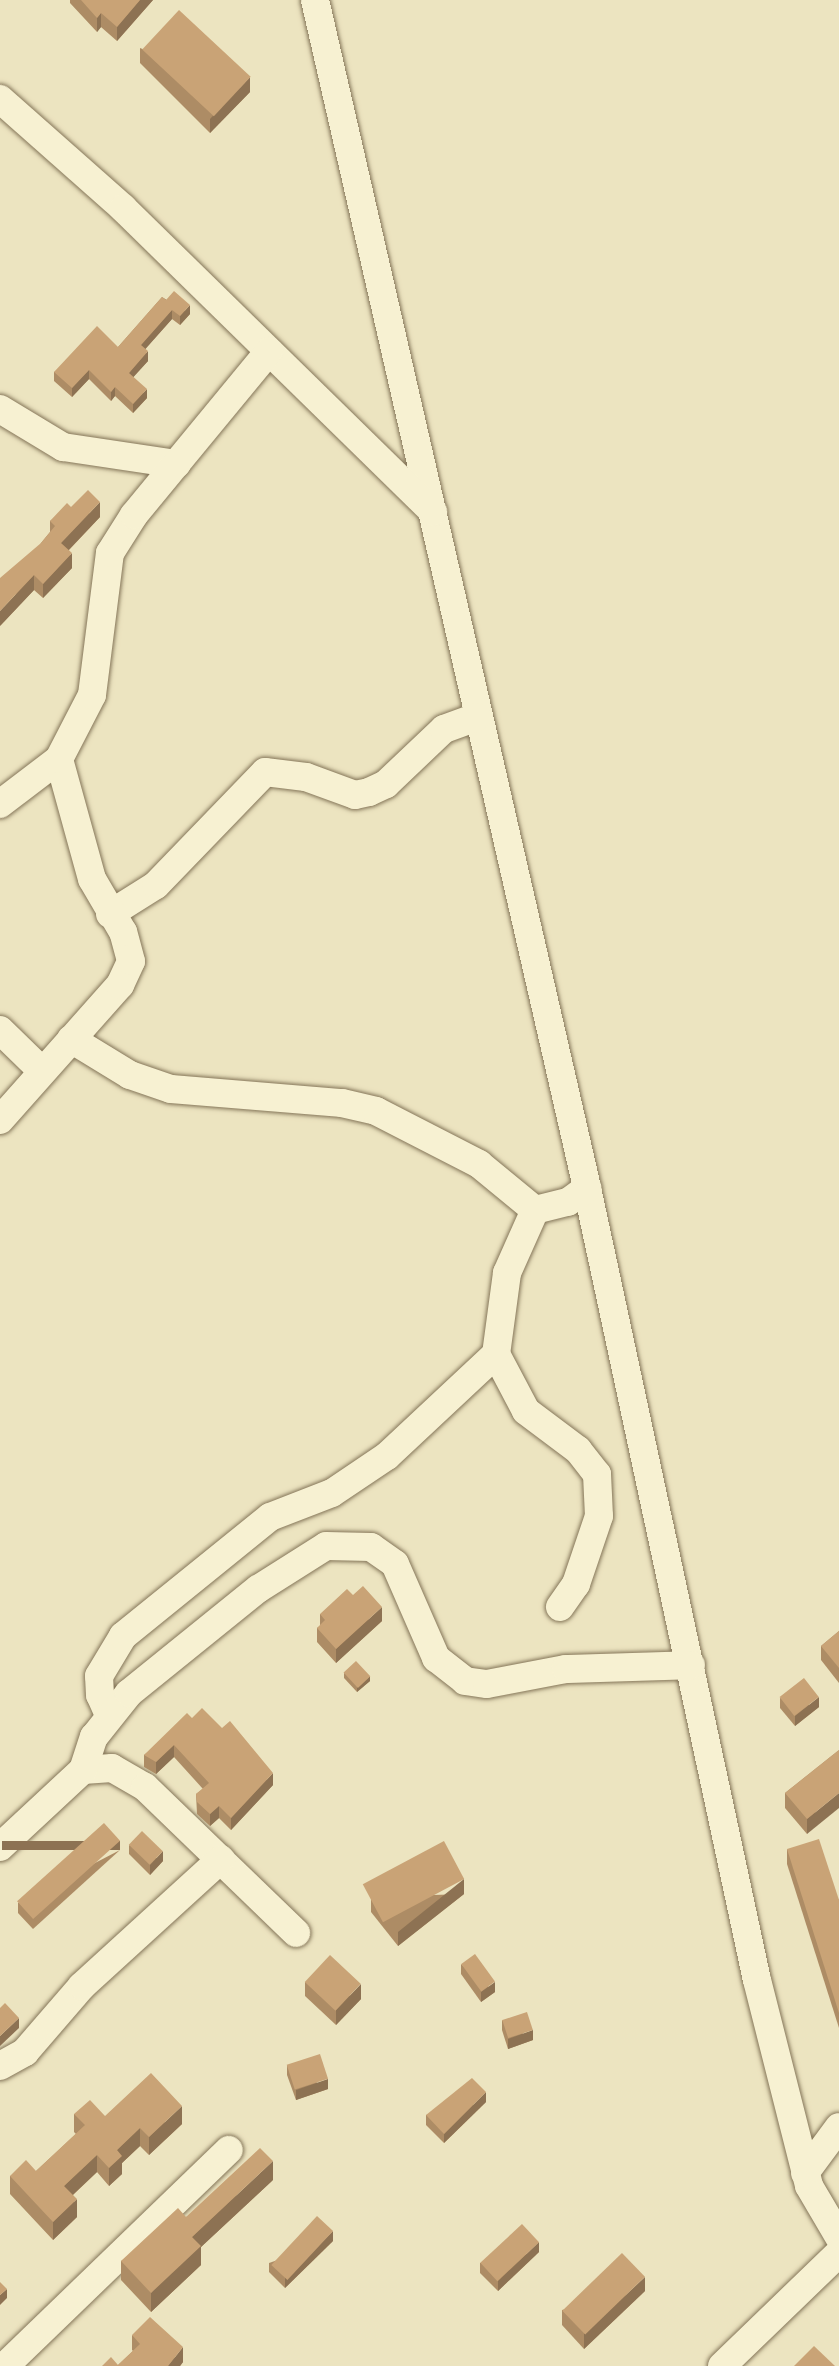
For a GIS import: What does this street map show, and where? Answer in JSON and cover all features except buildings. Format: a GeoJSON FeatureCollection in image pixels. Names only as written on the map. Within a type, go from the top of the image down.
{"type":"FeatureCollection","features":[{"type":"Feature","properties":{"kind":"street"},"geometry":{"type":"LineString","coordinates":[[315,0],[587,1188],[757,1980],[805,2173],[839,2237]]}},
{"type":"Feature","properties":{"kind":"street"},"geometry":{"type":"LineString","coordinates":[[0,99],[123,208],[434,513]]}},
{"type":"Feature","properties":{"kind":"street"},"geometry":{"type":"LineString","coordinates":[[0,804],[59,759],[92,695],[110,553],[134,515],[269,351]]}},
{"type":"Feature","properties":{"kind":"street"},"geometry":{"type":"LineString","coordinates":[[0,409],[63,447],[177,464]]}},
{"type":"Feature","properties":{"kind":"street"},"geometry":{"type":"LineString","coordinates":[[110,914],[156,885],[265,772],[306,777],[355,795],[369,792],[386,784],[444,729],[477,717]]}},
{"type":"Feature","properties":{"kind":"street"},"geometry":{"type":"LineString","coordinates":[[0,1120],[41,1070],[120,985],[131,961],[123,932],[92,879],[59,759]]}},
{"type":"Feature","properties":{"kind":"street"},"geometry":{"type":"LineString","coordinates":[[0,1030],[41,1070]]}},
{"type":"Feature","properties":{"kind":"street"},"geometry":{"type":"LineString","coordinates":[[71,1039],[130,1075],[171,1089],[342,1103],[376,1111],[479,1164],[535,1210]]}},
{"type":"Feature","properties":{"kind":"street"},"geometry":{"type":"LineString","coordinates":[[535,1210],[568,1202],[587,1188]]}},
{"type":"Feature","properties":{"kind":"street"},"geometry":{"type":"LineString","coordinates":[[535,1210],[507,1273],[496,1354],[526,1411],[578,1450],[597,1474],[599,1516],[576,1584],[560,1607]]}},
{"type":"Feature","properties":{"kind":"street"},"geometry":{"type":"LineString","coordinates":[[109,1715],[100,1695],[99,1676],[123,1636],[270,1517],[332,1493],[387,1456],[496,1354]]}},
{"type":"Feature","properties":{"kind":"street"},"geometry":{"type":"LineString","coordinates":[[0,1847],[83,1770],[94,1737],[109,1715],[192,1639],[258,1589],[326,1546],[348,1543],[371,1547],[395,1564],[430,1649],[444,1667],[465,1681],[487,1684],[566,1669],[691,1665]]}},
{"type":"Feature","properties":{"kind":"street"},"geometry":{"type":"LineString","coordinates":[[83,1770],[112,1768],[136,1781],[296,1933]]}},
{"type":"Feature","properties":{"kind":"street"},"geometry":{"type":"LineString","coordinates":[[0,2066],[25,2052],[93,1975],[221,1859]]}},
{"type":"Feature","properties":{"kind":"street"},"geometry":{"type":"LineString","coordinates":[[805,2173],[839,2127]]}},
{"type":"Feature","properties":{"kind":"street"},"geometry":{"type":"LineString","coordinates":[[5,2366],[229,2150]]}},
{"type":"Feature","properties":{"kind":"street"},"geometry":{"type":"LineString","coordinates":[[722,2366],[839,2253]]}}]}
